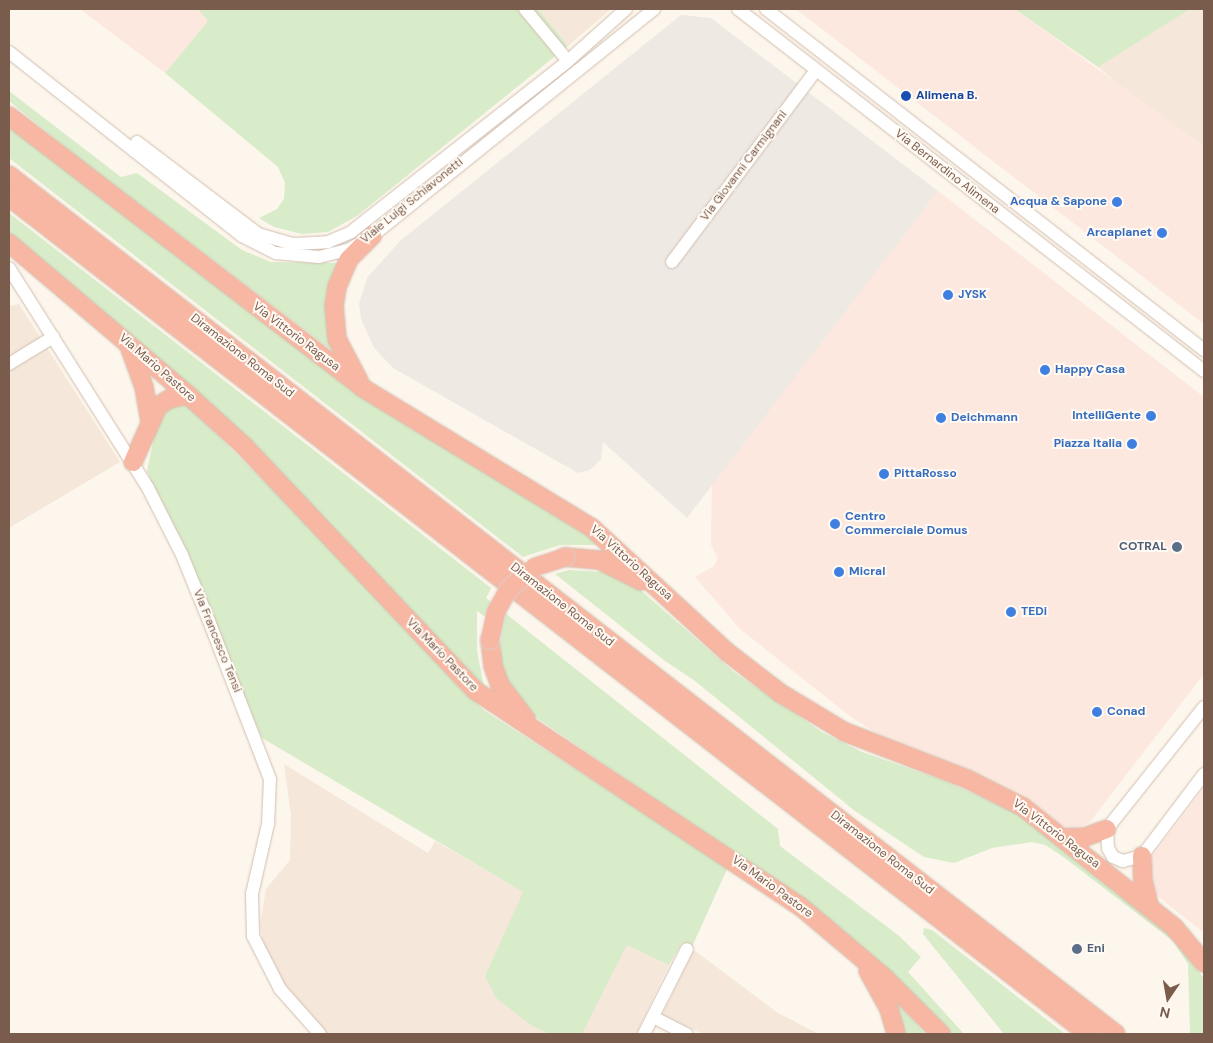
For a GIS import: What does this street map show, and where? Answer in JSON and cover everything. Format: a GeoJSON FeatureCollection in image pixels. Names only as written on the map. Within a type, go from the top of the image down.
{"type":"FeatureCollection","features":[{"type":"Feature","properties":{"kind":"highway","name":"Via Vittorio Ragusa"},"geometry":{"type":"LineString","coordinates":[[9,116],[363,388],[581,520],[619,550],[743,666],[808,712],[853,736],[1003,795],[1149,906],[1191,944],[1204,963]]}},
{"type":"Feature","properties":{"kind":"highway","name":"Diramazione Roma Sud"},"geometry":{"type":"LineString","coordinates":[[9,175],[1116,1034]]}},
{"type":"Feature","properties":{"kind":"highway","name":"Diramazione Roma Sud"},"geometry":{"type":"LineString","coordinates":[[9,197],[1088,1034]]}},
{"type":"Feature","properties":{"kind":"highway"},"geometry":{"type":"LineString","coordinates":[[363,388],[340,348],[334,306],[339,282],[350,259],[372,236]]}},
{"type":"Feature","properties":{"kind":"highway","name":"Via Mario Pastore"},"geometry":{"type":"LineString","coordinates":[[9,243],[188,395],[287,488],[466,682],[500,710],[725,854],[800,906],[847,945],[940,1034]]}},
{"type":"Feature","properties":{"kind":"highway"},"geometry":{"type":"LineString","coordinates":[[127,342],[144,386],[150,420]]}},
{"type":"Feature","properties":{"kind":"highway"},"geometry":{"type":"LineString","coordinates":[[133,462],[150,420],[161,403],[188,395]]}},
{"type":"Feature","properties":{"kind":"highway"},"geometry":{"type":"LineString","coordinates":[[558,747],[525,718],[507,698],[493,666],[490,640],[496,612],[509,589],[536,566],[565,557],[591,558],[611,564],[679,606]]}},
{"type":"Feature","properties":{"kind":"highway"},"geometry":{"type":"LineString","coordinates":[[1062,838],[1085,837],[1107,829]]}},
{"type":"Feature","properties":{"kind":"highway"},"geometry":{"type":"LineString","coordinates":[[1142,856],[1143,881],[1149,906]]}},
{"type":"Feature","properties":{"kind":"highway"},"geometry":{"type":"LineString","coordinates":[[847,945],[880,992],[896,1034]]}},
{"type":"Feature","properties":{"kind":"street"},"geometry":{"type":"LineString","coordinates":[[526,9],[568,61]]}},
{"type":"Feature","properties":{"kind":"street","name":"Viale Luigi Schiavonetti"},"geometry":{"type":"LineString","coordinates":[[9,42],[249,229],[274,240],[304,245],[328,242],[351,232],[568,61],[626,9]]}},
{"type":"Feature","properties":{"kind":"street","name":"Viale Luigi Schiavonetti"},"geometry":{"type":"LineString","coordinates":[[9,52],[257,245],[285,255],[319,257],[350,249],[372,236],[654,9]]}},
{"type":"Feature","properties":{"kind":"street","name":"Via Bernardino Alimena"},"geometry":{"type":"LineString","coordinates":[[738,9],[1204,371]]}},
{"type":"Feature","properties":{"kind":"street","name":"Via Bernardino Alimena"},"geometry":{"type":"LineString","coordinates":[[766,9],[1204,350]]}},
{"type":"Feature","properties":{"kind":"street","name":"Via Giovanni Carmignani"},"geometry":{"type":"LineString","coordinates":[[672,262],[816,70]]}},
{"type":"Feature","properties":{"kind":"street","name":"Via Francesco Tensi"},"geometry":{"type":"LineString","coordinates":[[9,268],[133,462],[189,572],[268,772],[270,814],[251,905],[255,942],[280,989],[320,1034]]}},
{"type":"Feature","properties":{"kind":"street"},"geometry":{"type":"LineString","coordinates":[[9,364],[53,337]]}},
{"type":"Feature","properties":{"kind":"street"},"geometry":{"type":"LineString","coordinates":[[1204,707],[1107,829],[1108,848],[1113,857],[1123,861],[1142,856],[1204,774]]}},
{"type":"Feature","properties":{"kind":"street"},"geometry":{"type":"LineString","coordinates":[[644,1034],[687,949]]}},
{"type":"Feature","properties":{"kind":"street"},"geometry":{"type":"LineString","coordinates":[[653,1018],[687,1034]]}},
{"type":"Feature","properties":{"kind":"shaded area"},"geometry":{"type":"Polygon","coordinates":[[[80,9],[198,9],[209,21],[165,73],[80,9]]]}},
{"type":"Feature","properties":{"kind":"shaded area"},"geometry":{"type":"Polygon","coordinates":[[[538,9],[611,9],[568,46],[538,9]]]}},
{"type":"Feature","properties":{"kind":"shaded area"},"geometry":{"type":"Polygon","coordinates":[[[796,9],[1015,9],[1204,146],[1204,324],[796,9]]]}},
{"type":"Feature","properties":{"kind":"shaded area"},"geometry":{"type":"Polygon","coordinates":[[[1015,9],[1204,9],[1204,146],[1136,99],[1098,67],[1015,9]]]}},
{"type":"Feature","properties":{"kind":"shaded area"},"geometry":{"type":"Polygon","coordinates":[[[681,15],[711,18],[938,191],[687,518],[603,442],[601,459],[590,470],[578,473],[393,368],[374,348],[361,319],[359,304],[367,278],[400,241],[681,15]]]}},
{"type":"Feature","properties":{"kind":"shaded area"},"geometry":{"type":"Polygon","coordinates":[[[938,191],[1204,397],[1204,674],[1089,823],[1076,830],[1067,829],[1021,795],[884,738],[851,717],[740,629],[695,577],[714,566],[718,558],[711,545],[712,483],[938,191]]]}},
{"type":"Feature","properties":{"kind":"shaded area"},"geometry":{"type":"Polygon","coordinates":[[[19,304],[120,462],[9,528],[9,306],[19,304]]]}},
{"type":"Feature","properties":{"kind":"shaded area"},"geometry":{"type":"Polygon","coordinates":[[[284,764],[428,853],[435,841],[524,892],[485,976],[532,1026],[549,1034],[327,1034],[294,1001],[277,976],[265,951],[260,925],[266,889],[290,860],[291,815],[284,764]]]}},
{"type":"Feature","properties":{"kind":"shaded area"},"geometry":{"type":"Polygon","coordinates":[[[1204,788],[1204,933],[1149,889],[1146,864],[1204,788]]]}},
{"type":"Feature","properties":{"kind":"shaded area"},"geometry":{"type":"Polygon","coordinates":[[[627,944],[669,965],[636,1034],[582,1034],[627,944]]]}},
{"type":"Feature","properties":{"kind":"shaded area"},"geometry":{"type":"Polygon","coordinates":[[[694,950],[778,1013],[819,1034],[703,1034],[662,1015],[694,950]]]}},
{"type":"Feature","properties":{"kind":"green space"},"geometry":{"type":"Polygon","coordinates":[[[198,9],[538,9],[568,46],[357,216],[328,232],[302,234],[274,227],[259,218],[277,209],[284,199],[285,183],[278,167],[165,73],[208,21],[198,9]]]}},
{"type":"Feature","properties":{"kind":"green space"},"geometry":{"type":"Polygon","coordinates":[[[1015,9],[1190,9],[1098,67],[1015,9]]]}},
{"type":"Feature","properties":{"kind":"green space"},"geometry":{"type":"Polygon","coordinates":[[[9,91],[121,177],[137,173],[242,250],[271,262],[342,263],[326,299],[329,340],[334,352],[76,156],[9,101],[9,91]]]}},
{"type":"Feature","properties":{"kind":"green space"},"geometry":{"type":"Polygon","coordinates":[[[9,125],[175,254],[573,523],[600,545],[560,545],[523,557],[9,158],[9,125]]]}},
{"type":"Feature","properties":{"kind":"green space"},"geometry":{"type":"Polygon","coordinates":[[[9,213],[491,588],[486,598],[778,829],[780,846],[898,935],[921,957],[908,972],[964,1034],[947,1034],[665,806],[527,711],[513,697],[501,664],[501,628],[477,611],[477,651],[484,687],[450,655],[328,521],[228,422],[9,234],[9,213]]]}},
{"type":"Feature","properties":{"kind":"green space"},"geometry":{"type":"Polygon","coordinates":[[[178,400],[187,405],[353,569],[460,688],[485,711],[728,867],[691,949],[682,943],[669,965],[627,945],[582,1034],[549,1034],[532,1026],[496,998],[485,976],[523,892],[262,738],[147,471],[159,413],[178,400]]]}},
{"type":"Feature","properties":{"kind":"green space"},"geometry":{"type":"Polygon","coordinates":[[[569,570],[605,572],[636,586],[734,672],[822,732],[862,752],[945,781],[1017,813],[1171,932],[1204,979],[1204,1034],[1190,1034],[1188,964],[1173,941],[1062,856],[1045,845],[1032,842],[992,848],[954,863],[924,857],[855,811],[695,681],[665,661],[555,574],[569,570]]]}},
{"type":"Feature","properties":{"kind":"green space"},"geometry":{"type":"Polygon","coordinates":[[[924,928],[932,930],[1065,1034],[1004,1034],[923,934],[924,928]]]}},
{"type":"Feature","properties":{"kind":"green space"},"geometry":{"type":"Polygon","coordinates":[[[898,1004],[926,1034],[902,1034],[895,1006],[898,1004]]]}},
{"type":"Feature","properties":{"kind":"place","name":"Alimena B."},"geometry":{"type":"Point","coordinates":[906,96]}},
{"type":"Feature","properties":{"kind":"place","name":"Acqua & Sapone"},"geometry":{"type":"Point","coordinates":[1117,202]}},
{"type":"Feature","properties":{"kind":"place","name":"Arcaplanet"},"geometry":{"type":"Point","coordinates":[1162,233]}},
{"type":"Feature","properties":{"kind":"place","name":"JYSK"},"geometry":{"type":"Point","coordinates":[948,295]}},
{"type":"Feature","properties":{"kind":"place","name":"Happy Casa"},"geometry":{"type":"Point","coordinates":[1045,370]}},
{"type":"Feature","properties":{"kind":"place","name":"IntelliGente"},"geometry":{"type":"Point","coordinates":[1151,416]}},
{"type":"Feature","properties":{"kind":"place","name":"Deichmann"},"geometry":{"type":"Point","coordinates":[941,418]}},
{"type":"Feature","properties":{"kind":"place","name":"Piazza Italia"},"geometry":{"type":"Point","coordinates":[1132,444]}},
{"type":"Feature","properties":{"kind":"place","name":"PittaRosso"},"geometry":{"type":"Point","coordinates":[884,474]}},
{"type":"Feature","properties":{"kind":"place","name":"Centro Commerciale Domus"},"geometry":{"type":"Point","coordinates":[835,524]}},
{"type":"Feature","properties":{"kind":"place","name":"COTRAL"},"geometry":{"type":"Point","coordinates":[1177,547]}},
{"type":"Feature","properties":{"kind":"place","name":"Micral"},"geometry":{"type":"Point","coordinates":[839,572]}},
{"type":"Feature","properties":{"kind":"place","name":"TEDi"},"geometry":{"type":"Point","coordinates":[1011,612]}},
{"type":"Feature","properties":{"kind":"place","name":"Conad"},"geometry":{"type":"Point","coordinates":[1097,712]}},
{"type":"Feature","properties":{"kind":"place","name":"Eni"},"geometry":{"type":"Point","coordinates":[1077,949]}}]}
